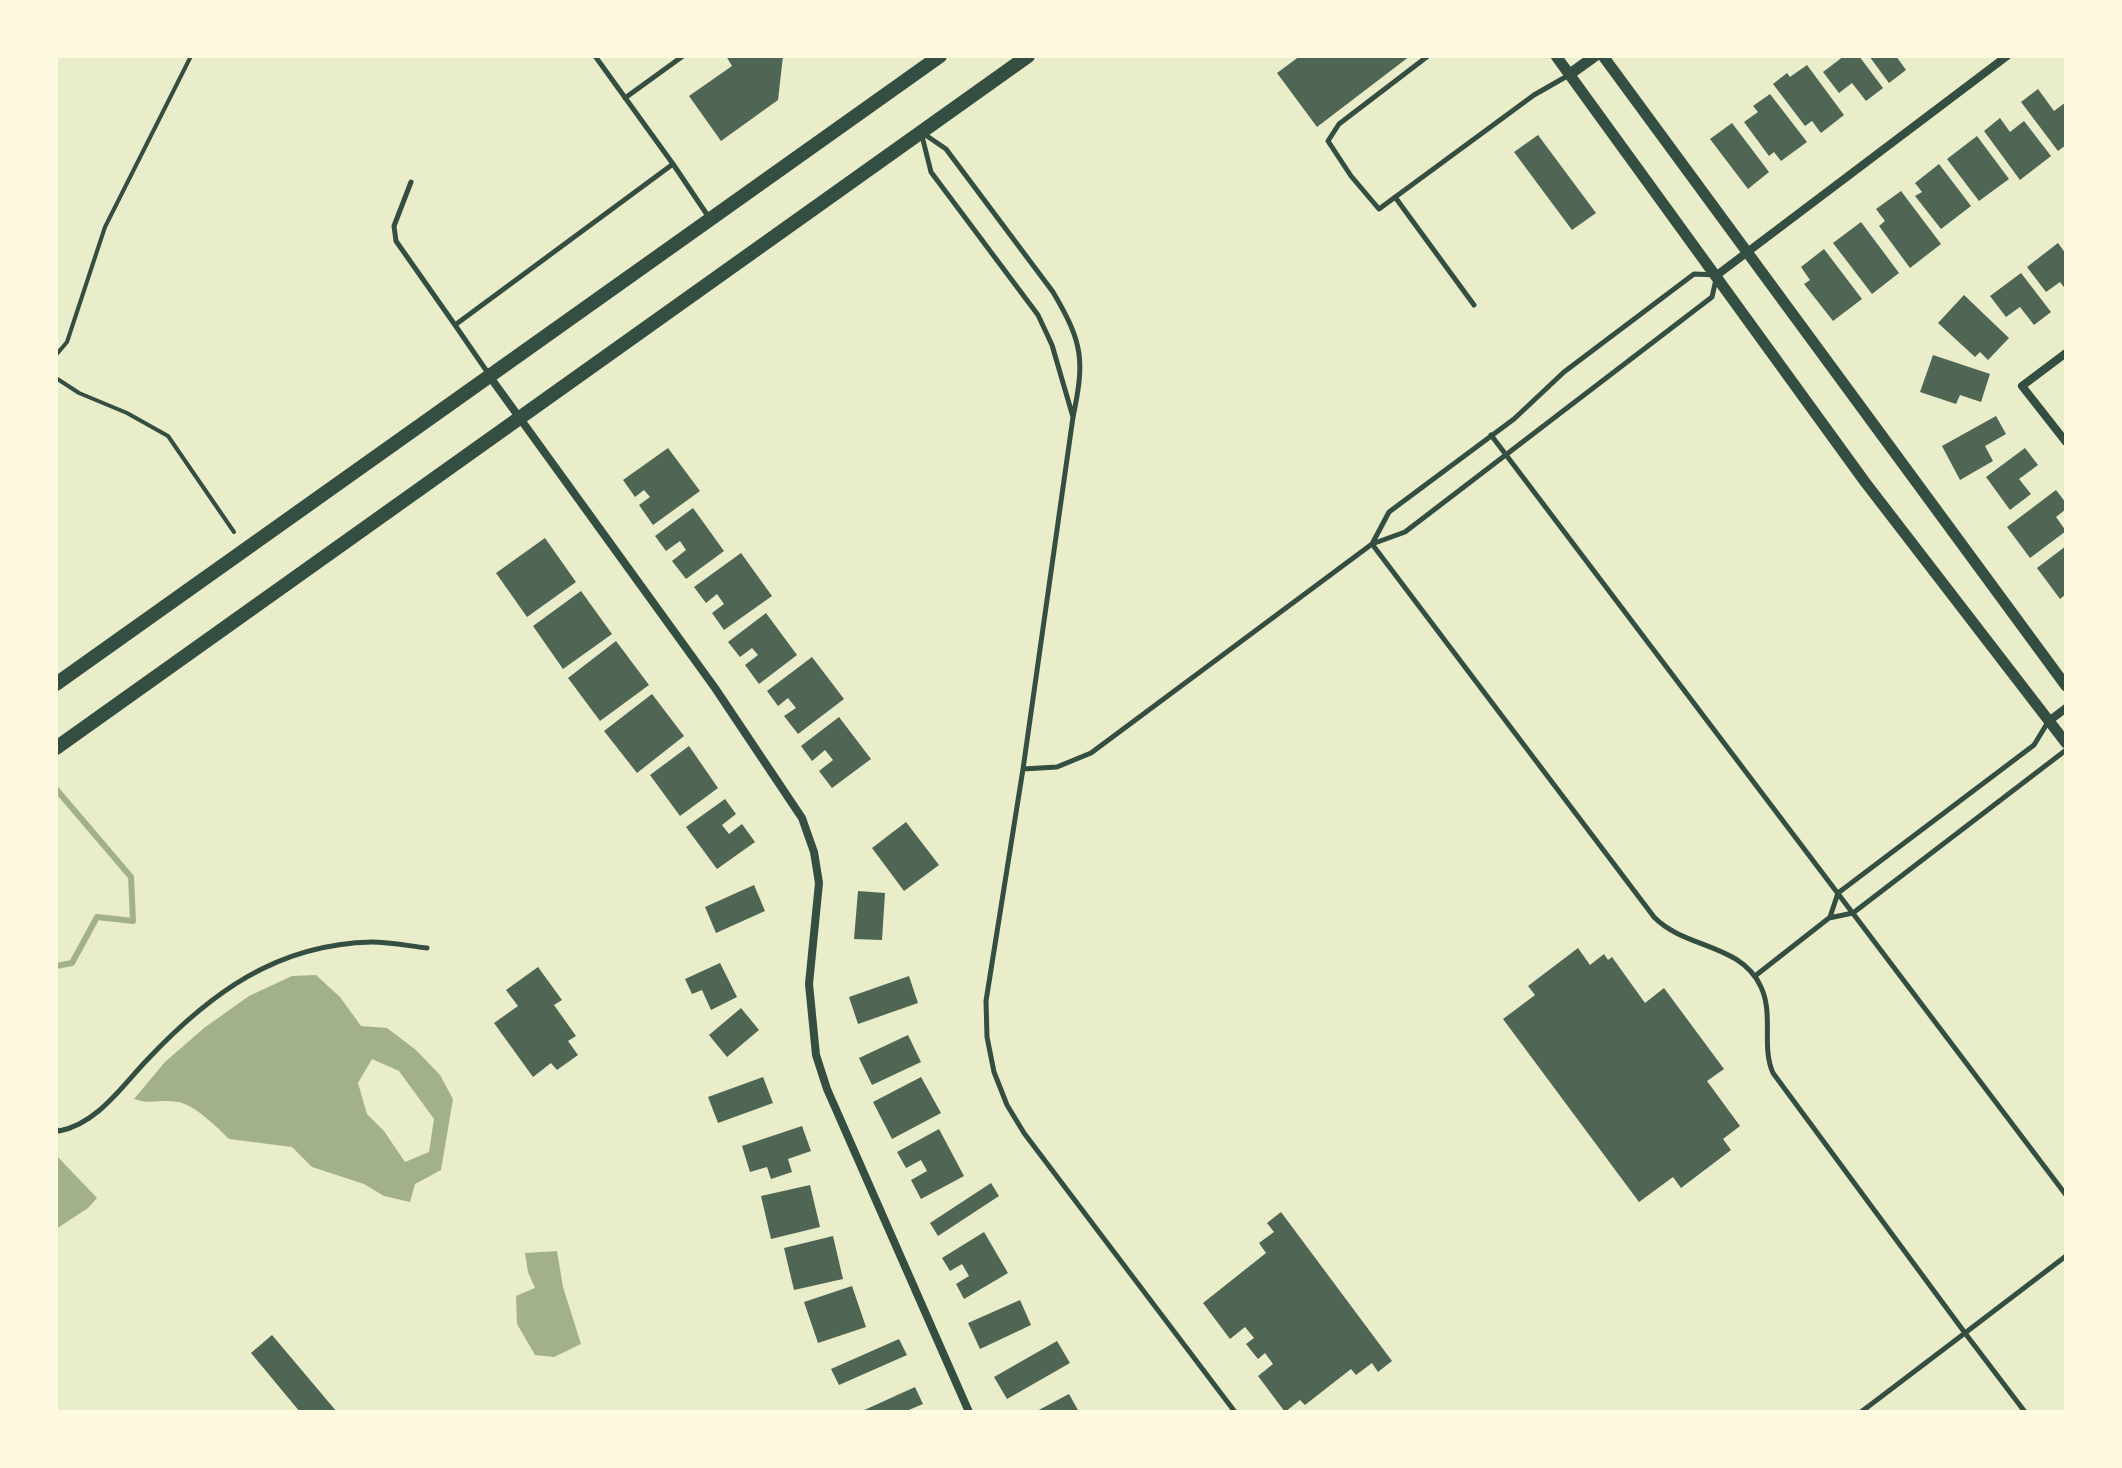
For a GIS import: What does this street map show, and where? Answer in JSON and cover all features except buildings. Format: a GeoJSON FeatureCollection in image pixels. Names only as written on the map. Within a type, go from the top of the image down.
{"type":"FeatureCollection","features":[{"type":"Feature","properties":{"kind":"main road"},"geometry":{"type":"LineString","coordinates":[[56,684],[940,56]]}},
{"type":"Feature","properties":{"kind":"main road"},"geometry":{"type":"LineString","coordinates":[[56,748],[1028,56]]}},
{"type":"Feature","properties":{"kind":"street"},"geometry":{"type":"LineString","coordinates":[[1556,56],[1865,482],[2066,743]]}},
{"type":"Feature","properties":{"kind":"street"},"geometry":{"type":"LineString","coordinates":[[1570,74],[1595,56]]}},
{"type":"Feature","properties":{"kind":"street"},"geometry":{"type":"LineString","coordinates":[[1603,56],[2066,686]]}},
{"type":"Feature","properties":{"kind":"street"},"geometry":{"type":"LineString","coordinates":[[1717,275],[2007,56]]}},
{"type":"Feature","properties":{"kind":"street"},"geometry":{"type":"LineString","coordinates":[[2066,353],[2022,386],[2066,442]]}},
{"type":"Feature","properties":{"kind":"street"},"geometry":{"type":"LineString","coordinates":[[490,377],[715,688],[802,818],[814,852],[819,883],[809,984],[816,1055],[827,1089],[969,1412]]}},
{"type":"Feature","properties":{"kind":"street"},"geometry":{"type":"LineString","coordinates":[[2049,721],[2066,708]]}},
{"type":"Feature","properties":{"kind":"lane"},"geometry":{"type":"LineString","coordinates":[[595,56],[710,220]]}},
{"type":"Feature","properties":{"kind":"lane"},"geometry":{"type":"LineString","coordinates":[[625,98],[683,56]]}},
{"type":"Feature","properties":{"kind":"lane"},"geometry":{"type":"LineString","coordinates":[[1428,56],[1339,124],[1328,141],[1351,176],[1379,209],[1534,95],[1570,74]]}},
{"type":"Feature","properties":{"kind":"lane"},"geometry":{"type":"LineString","coordinates":[[921,132],[931,172],[1038,315],[1052,345],[1073,417]]}},
{"type":"Feature","properties":{"kind":"lane"},"geometry":{"type":"LineString","coordinates":[[921,132],[946,149],[1053,292],[1066,314],[1081,358],[1082,377],[1073,417],[1023,769],[986,1001],[987,1037],[999,1089],[1024,1133],[1235,1412]]}},
{"type":"Feature","properties":{"kind":"lane"},"geometry":{"type":"LineString","coordinates":[[455,325],[673,164]]}},
{"type":"Feature","properties":{"kind":"lane"},"geometry":{"type":"LineString","coordinates":[[411,182],[394,226],[396,241],[490,377]]}},
{"type":"Feature","properties":{"kind":"lane"},"geometry":{"type":"LineString","coordinates":[[1395,197],[1474,305]]}},
{"type":"Feature","properties":{"kind":"lane"},"geometry":{"type":"LineString","coordinates":[[1023,769],[1057,767],[1091,753],[1372,544],[1405,532],[1712,297],[1717,275],[1694,274],[1564,372],[1514,419],[1389,512],[1372,544]]}},
{"type":"Feature","properties":{"kind":"lane"},"geometry":{"type":"LineString","coordinates":[[1491,435],[2066,1195]]}},
{"type":"Feature","properties":{"kind":"lane"},"geometry":{"type":"LineString","coordinates":[[1372,544],[1654,917],[1665,929],[1681,937],[1729,954],[1755,976],[1764,994],[1767,1055],[1773,1073],[2025,1412]]}},
{"type":"Feature","properties":{"kind":"lane"},"geometry":{"type":"LineString","coordinates":[[1829,918],[1838,893],[2034,745],[2049,721]]}},
{"type":"Feature","properties":{"kind":"lane"},"geometry":{"type":"LineString","coordinates":[[1755,976],[1829,918],[1853,913],[2066,750]]}},
{"type":"Feature","properties":{"kind":"lane"},"geometry":{"type":"LineString","coordinates":[[56,1129],[74,1128],[116,1096],[196,1011],[250,974],[325,947],[374,942],[427,948]]}},
{"type":"Feature","properties":{"kind":"lane"},"geometry":{"type":"LineString","coordinates":[[1861,1412],[2066,1256]]}},
{"type":"Feature","properties":{"kind":"path"},"geometry":{"type":"LineString","coordinates":[[56,355],[67,342],[105,227],[191,56]]}},
{"type":"Feature","properties":{"kind":"path"},"geometry":{"type":"LineString","coordinates":[[56,378],[79,393],[127,413],[168,436],[234,532]]}},
{"type":"Feature","properties":{"kind":"shaded area"},"geometry":{"type":"Polygon","coordinates":[[[316,975],[340,997],[361,1026],[387,1028],[416,1050],[440,1075],[453,1099],[441,1170],[415,1184],[410,1202],[384,1196],[364,1184],[312,1167],[292,1147],[229,1139],[185,1104],[134,1099],[165,1062],[204,1028],[249,996],[292,976],[316,975]],[[372,1059],[358,1083],[367,1114],[384,1131],[405,1162],[429,1152],[434,1119],[399,1071],[372,1059]]]}},
{"type":"Feature","properties":{"kind":"shaded area"},"geometry":{"type":"Polygon","coordinates":[[[56,1155],[97,1198],[88,1208],[56,1229],[56,1155]]]}},
{"type":"Feature","properties":{"kind":"shaded area"},"geometry":{"type":"Polygon","coordinates":[[[557,1251],[563,1287],[581,1344],[554,1357],[535,1355],[517,1324],[516,1296],[535,1288],[525,1253],[557,1251]]]}},
{"type":"Feature","properties":{"kind":"waterway"},"geometry":{"type":"LineString","coordinates":[[56,789],[131,877],[133,921],[97,917],[72,963],[56,966]]}}]}
